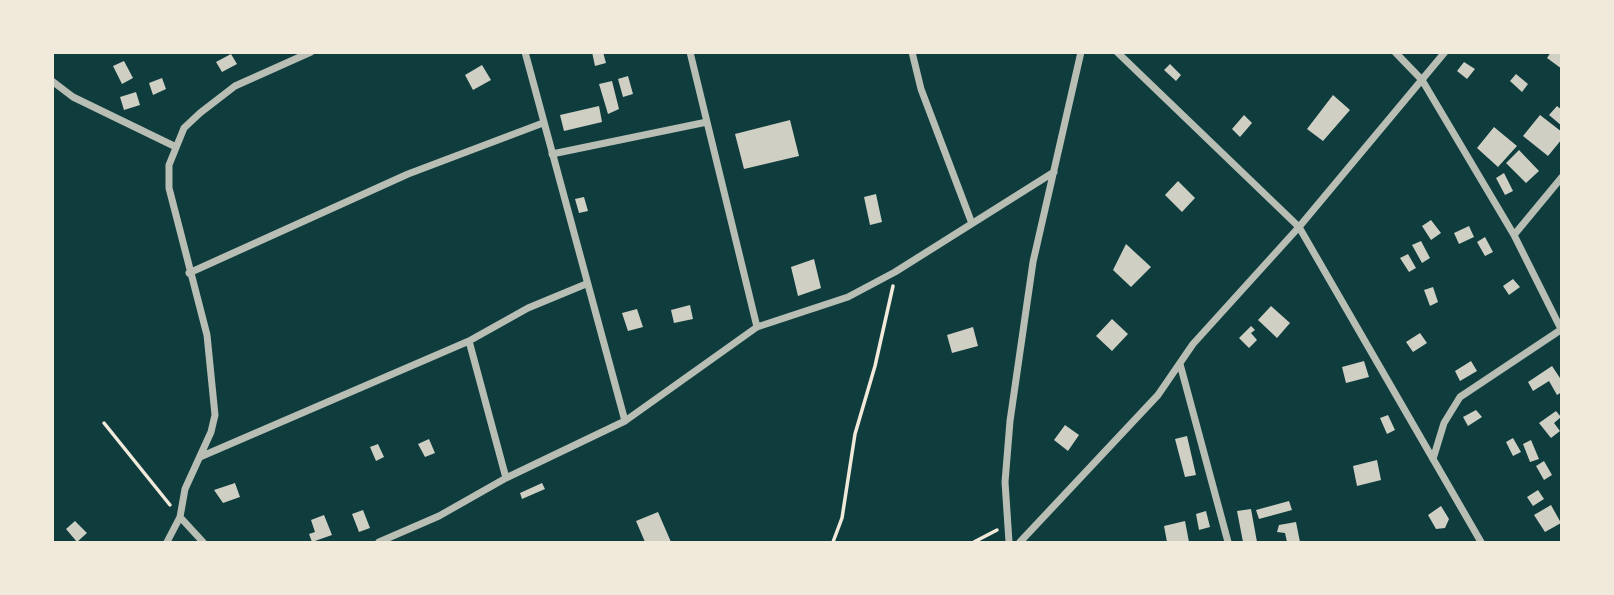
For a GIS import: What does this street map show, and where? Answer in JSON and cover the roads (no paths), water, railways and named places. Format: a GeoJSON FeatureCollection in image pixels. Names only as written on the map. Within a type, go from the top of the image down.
{"type":"FeatureCollection","features":[{"type":"Feature","properties":{"kind":"street"},"geometry":{"type":"LineString","coordinates":[[167,542],[180,517],[186,489],[215,415],[214,376],[207,335],[169,188],[169,165],[174,146],[184,128],[235,86],[311,52]]}},
{"type":"Feature","properties":{"kind":"street"},"geometry":{"type":"LineString","coordinates":[[525,52],[625,421]]}},
{"type":"Feature","properties":{"kind":"street"},"geometry":{"type":"LineString","coordinates":[[690,52],[757,327]]}},
{"type":"Feature","properties":{"kind":"street"},"geometry":{"type":"LineString","coordinates":[[912,52],[921,89],[971,221]]}},
{"type":"Feature","properties":{"kind":"street"},"geometry":{"type":"LineString","coordinates":[[1009,542],[1005,482],[1010,421],[1034,262],[1082,52]]}},
{"type":"Feature","properties":{"kind":"street"},"geometry":{"type":"LineString","coordinates":[[1117,52],[1299,227],[1481,542]]}},
{"type":"Feature","properties":{"kind":"street"},"geometry":{"type":"LineString","coordinates":[[1395,52],[1422,80],[1514,235],[1561,330],[1460,397],[1444,423],[1433,459]]}},
{"type":"Feature","properties":{"kind":"street"},"geometry":{"type":"LineString","coordinates":[[1020,542],[1126,431],[1181,364],[1193,344],[1299,227],[1445,52]]}},
{"type":"Feature","properties":{"kind":"street"},"geometry":{"type":"LineString","coordinates":[[52,80],[73,97],[174,146]]}},
{"type":"Feature","properties":{"kind":"street"},"geometry":{"type":"LineString","coordinates":[[552,154],[706,122]]}},
{"type":"Feature","properties":{"kind":"street"},"geometry":{"type":"LineString","coordinates":[[189,272],[408,174],[543,123]]}},
{"type":"Feature","properties":{"kind":"street"},"geometry":{"type":"LineString","coordinates":[[379,542],[439,516],[506,478],[625,421],[757,327],[848,297],[895,272],[971,221],[1054,172]]}},
{"type":"Feature","properties":{"kind":"street"},"geometry":{"type":"LineString","coordinates":[[1514,235],[1562,177]]}},
{"type":"Feature","properties":{"kind":"street"},"geometry":{"type":"LineString","coordinates":[[200,457],[469,341],[528,308],[586,284]]}},
{"type":"Feature","properties":{"kind":"street"},"geometry":{"type":"LineString","coordinates":[[469,341],[506,478]]}},
{"type":"Feature","properties":{"kind":"street"},"geometry":{"type":"LineString","coordinates":[[1181,364],[1228,542]]}},
{"type":"Feature","properties":{"kind":"street"},"geometry":{"type":"LineString","coordinates":[[180,517],[203,542]]}}]}
